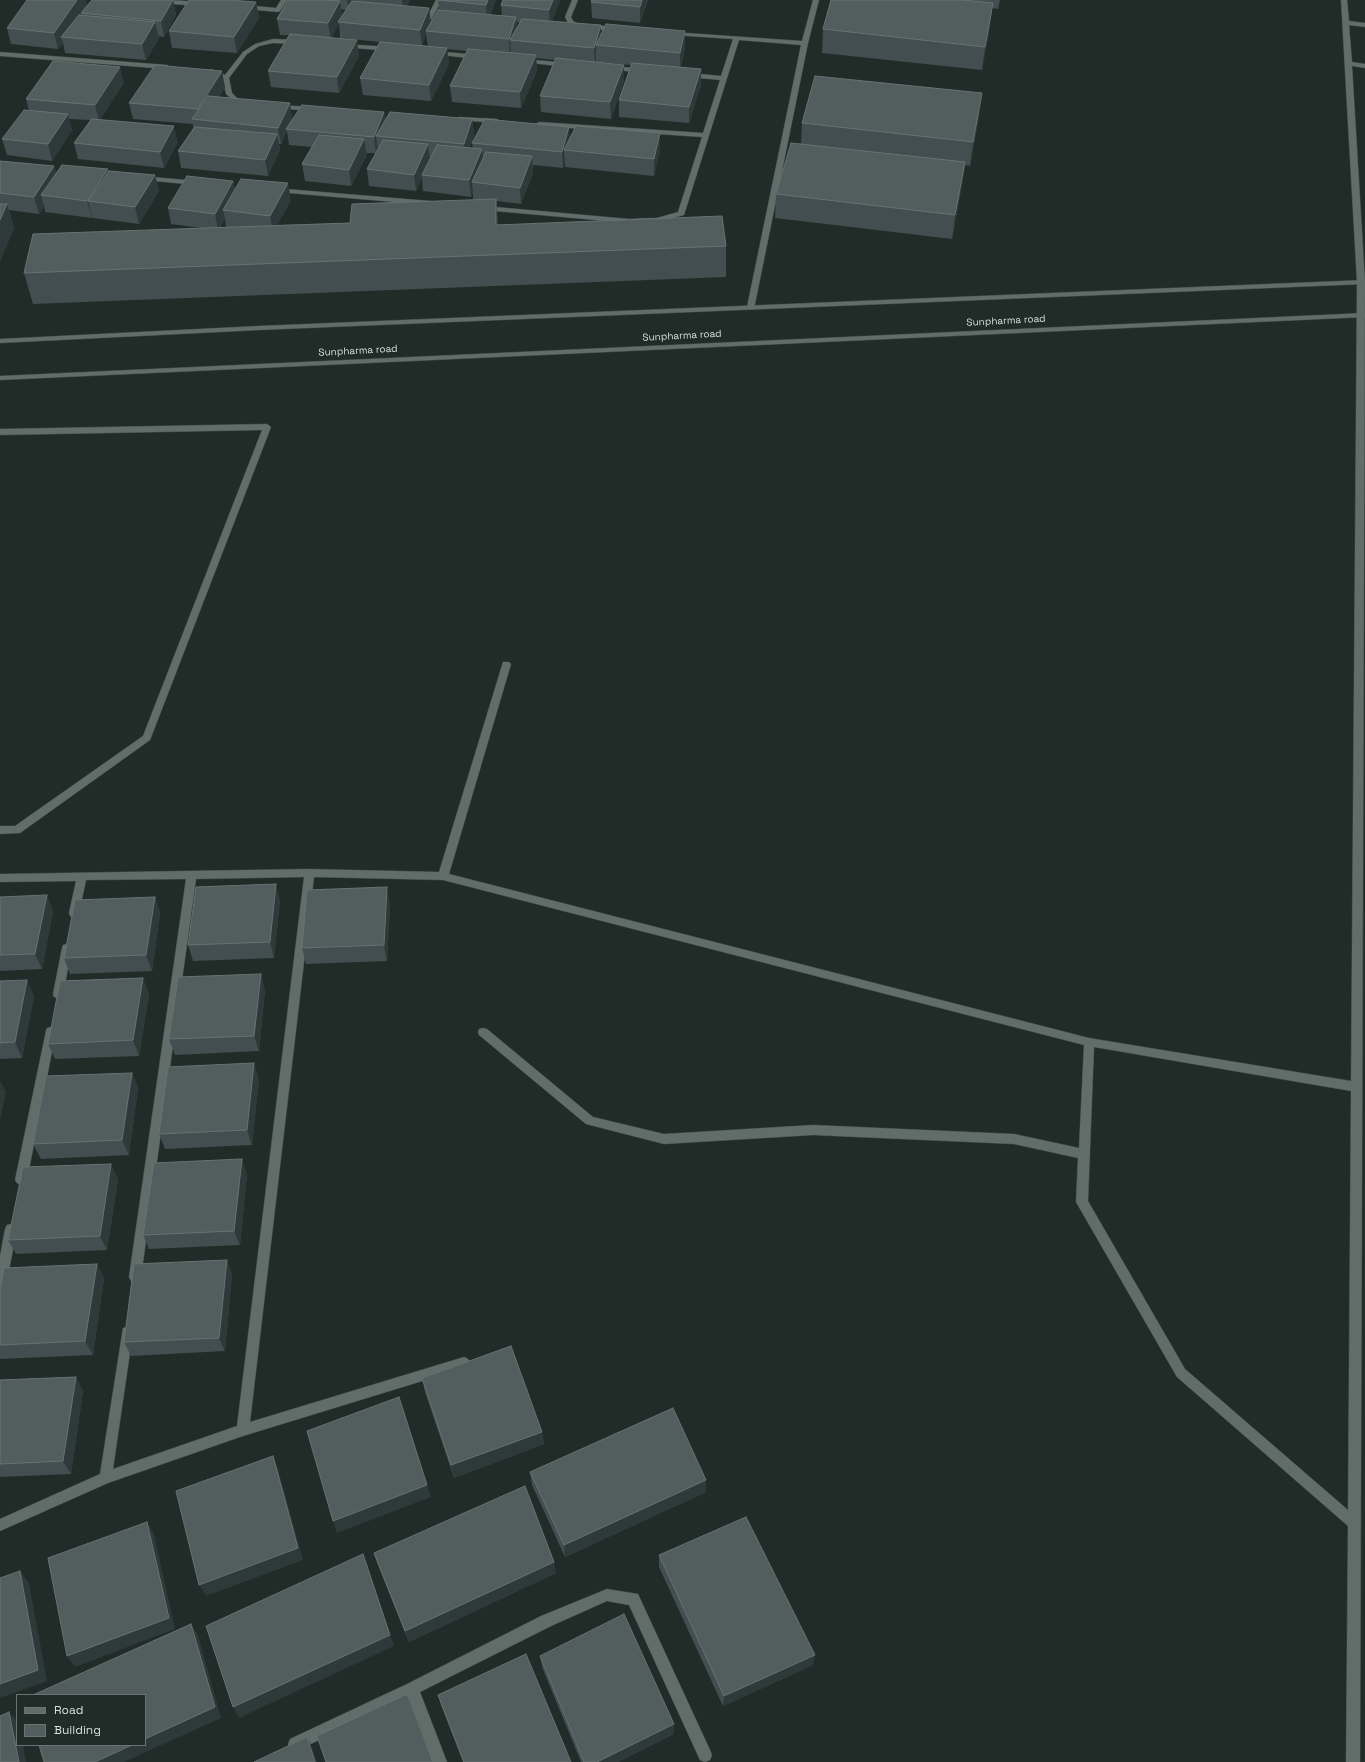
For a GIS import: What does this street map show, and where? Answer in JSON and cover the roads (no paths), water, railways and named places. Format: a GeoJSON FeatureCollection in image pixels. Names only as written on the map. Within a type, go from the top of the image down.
{"type":"FeatureCollection","features":[{"type":"Feature","properties":{"kind":"street"},"geometry":{"type":"LineString","coordinates":[[141,0],[210,5]]}},
{"type":"Feature","properties":{"kind":"street"},"geometry":{"type":"LineString","coordinates":[[240,7],[278,10],[284,0]]}},
{"type":"Feature","properties":{"kind":"street"},"geometry":{"type":"LineString","coordinates":[[429,19],[439,0]]}},
{"type":"Feature","properties":{"kind":"street"},"geometry":{"type":"LineString","coordinates":[[575,0],[568,17],[570,22],[578,26],[626,29]]}},
{"type":"Feature","properties":{"kind":"street"},"geometry":{"type":"LineString","coordinates":[[751,307],[805,43],[816,0]]}},
{"type":"Feature","properties":{"kind":"street"},"geometry":{"type":"LineString","coordinates":[[1344,0],[1363,282],[1353,1762]]}},
{"type":"Feature","properties":{"kind":"street"},"geometry":{"type":"LineString","coordinates":[[1346,23],[1365,25]]}},
{"type":"Feature","properties":{"kind":"street"},"geometry":{"type":"LineString","coordinates":[[665,32],[805,43]]}},
{"type":"Feature","properties":{"kind":"street"},"geometry":{"type":"LineString","coordinates":[[477,208],[628,221],[657,220],[681,213],[737,37]]}},
{"type":"Feature","properties":{"kind":"street"},"geometry":{"type":"LineString","coordinates":[[251,104],[237,102],[229,94],[226,78],[245,53],[257,45],[273,41],[309,43]]}},
{"type":"Feature","properties":{"kind":"street"},"geometry":{"type":"LineString","coordinates":[[333,45],[397,50]]}},
{"type":"Feature","properties":{"kind":"street"},"geometry":{"type":"LineString","coordinates":[[429,53],[485,58]]}},
{"type":"Feature","properties":{"kind":"street"},"geometry":{"type":"LineString","coordinates":[[0,54],[173,68]]}},
{"type":"Feature","properties":{"kind":"street"},"geometry":{"type":"LineString","coordinates":[[516,60],[572,65]]}},
{"type":"Feature","properties":{"kind":"street"},"geometry":{"type":"LineString","coordinates":[[1349,64],[1365,66]]}},
{"type":"Feature","properties":{"kind":"street"},"geometry":{"type":"LineString","coordinates":[[604,68],[652,72]]}},
{"type":"Feature","properties":{"kind":"street"},"geometry":{"type":"LineString","coordinates":[[205,70],[213,71],[226,78]]}},
{"type":"Feature","properties":{"kind":"street"},"geometry":{"type":"LineString","coordinates":[[684,74],[723,78]]}},
{"type":"Feature","properties":{"kind":"street"},"geometry":{"type":"LineString","coordinates":[[273,106],[320,109]]}},
{"type":"Feature","properties":{"kind":"street"},"geometry":{"type":"LineString","coordinates":[[454,118],[501,122]]}},
{"type":"Feature","properties":{"kind":"street"},"geometry":{"type":"LineString","coordinates":[[532,124],[706,135]]}},
{"type":"Feature","properties":{"kind":"street"},"geometry":{"type":"LineString","coordinates":[[135,177],[207,184]]}},
{"type":"Feature","properties":{"kind":"street"},"geometry":{"type":"LineString","coordinates":[[270,189],[438,204]]}},
{"type":"Feature","properties":{"kind":"street","name":"Sunpharma road"},"geometry":{"type":"LineString","coordinates":[[0,341],[259,328],[1363,282]]}},
{"type":"Feature","properties":{"kind":"street","name":"Sunpharma road"},"geometry":{"type":"LineString","coordinates":[[0,378],[1363,315]]}},
{"type":"Feature","properties":{"kind":"street"},"geometry":{"type":"LineString","coordinates":[[0,432],[267,427],[147,738],[17,830],[0,830]]}},
{"type":"Feature","properties":{"kind":"street"},"geometry":{"type":"LineString","coordinates":[[443,876],[506,664]]}},
{"type":"Feature","properties":{"kind":"street"},"geometry":{"type":"LineString","coordinates":[[0,878],[310,873],[443,876],[1089,1042],[1357,1087]]}},
{"type":"Feature","properties":{"kind":"street"},"geometry":{"type":"LineString","coordinates":[[243,1430],[310,873]]}},
{"type":"Feature","properties":{"kind":"street"},"geometry":{"type":"LineString","coordinates":[[133,1290],[192,875]]}},
{"type":"Feature","properties":{"kind":"street"},"geometry":{"type":"LineString","coordinates":[[72,923],[82,876]]}},
{"type":"Feature","properties":{"kind":"street"},"geometry":{"type":"LineString","coordinates":[[55,1008],[69,938]]}},
{"type":"Feature","properties":{"kind":"street"},"geometry":{"type":"LineString","coordinates":[[18,1193],[52,1023]]}},
{"type":"Feature","properties":{"kind":"street"},"geometry":{"type":"LineString","coordinates":[[483,1032],[590,1121],[664,1140],[813,1130],[1014,1140],[1084,1154]]}},
{"type":"Feature","properties":{"kind":"street"},"geometry":{"type":"LineString","coordinates":[[1089,1042],[1082,1202],[1181,1373],[1354,1523]]}},
{"type":"Feature","properties":{"kind":"street"},"geometry":{"type":"LineString","coordinates":[[0,1286],[14,1216]]}},
{"type":"Feature","properties":{"kind":"street"},"geometry":{"type":"LineString","coordinates":[[106,1478],[128,1321]]}},
{"type":"Feature","properties":{"kind":"street"},"geometry":{"type":"LineString","coordinates":[[0,1525],[106,1478],[243,1430],[464,1363]]}},
{"type":"Feature","properties":{"kind":"street"},"geometry":{"type":"LineString","coordinates":[[285,1749],[546,1621],[607,1595],[633,1599],[705,1755]]}},
{"type":"Feature","properties":{"kind":"street"},"geometry":{"type":"LineString","coordinates":[[412,1688],[440,1762]]}}]}
